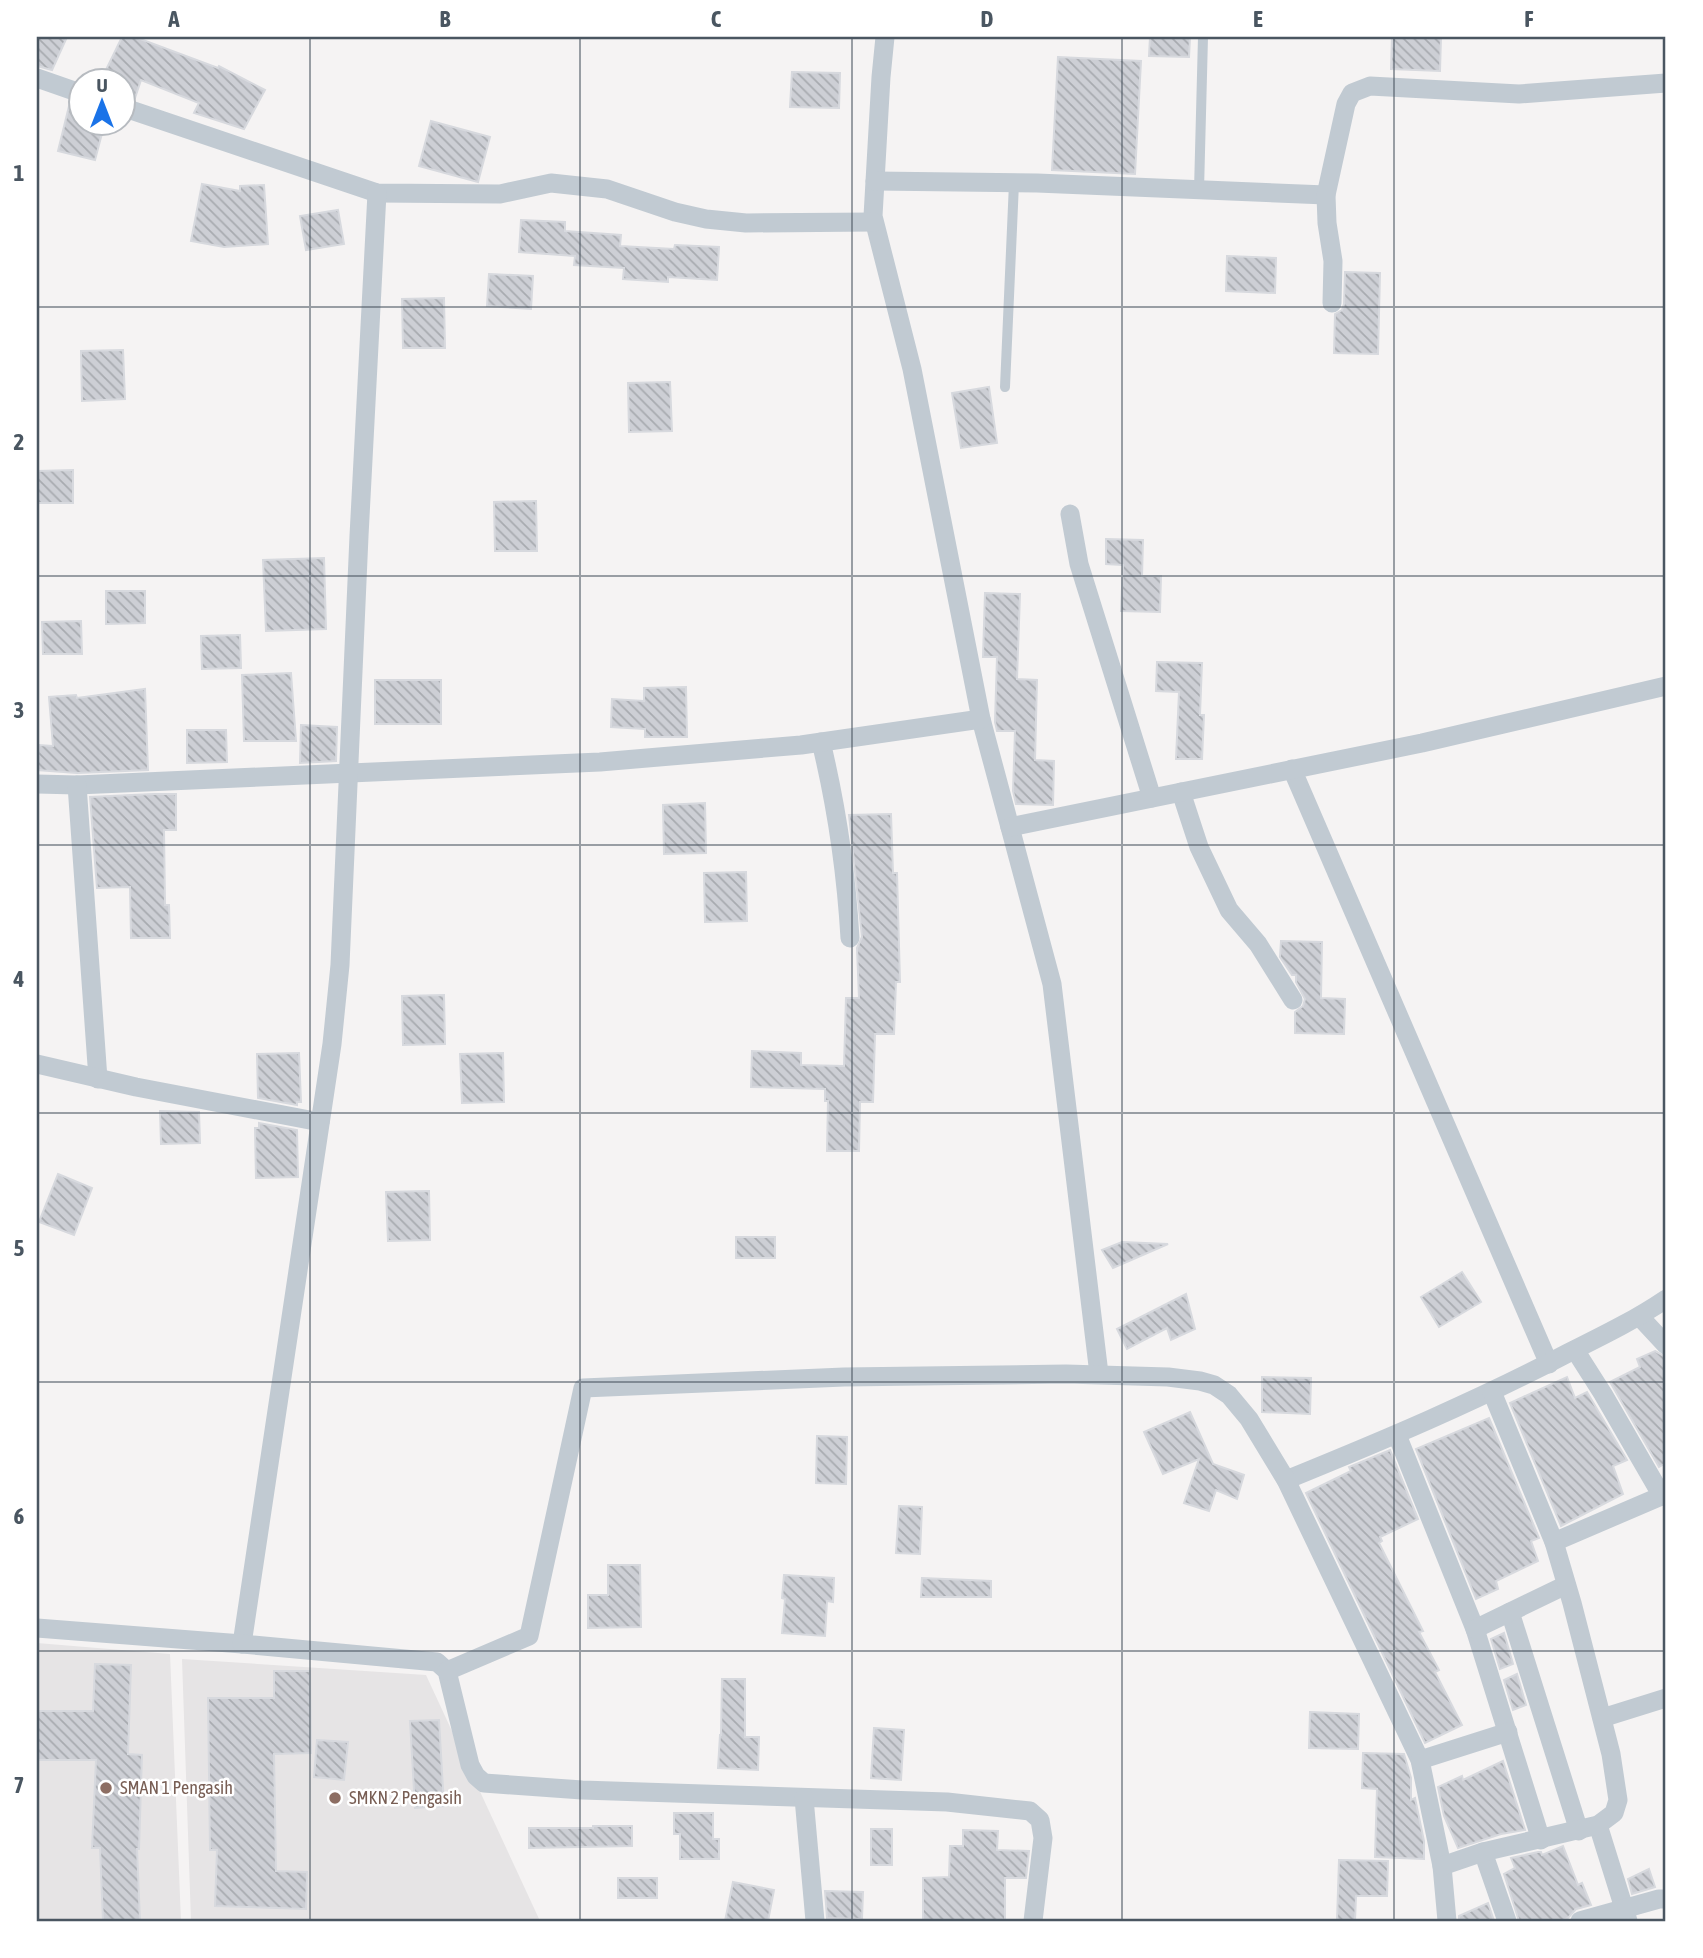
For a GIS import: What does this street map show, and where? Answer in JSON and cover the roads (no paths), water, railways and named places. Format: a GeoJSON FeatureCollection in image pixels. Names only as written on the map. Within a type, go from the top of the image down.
{"type":"FeatureCollection","features":[{"type":"Feature","properties":{"kind":"street"},"geometry":{"type":"LineString","coordinates":[[885,37],[880,77],[874,222],[912,369],[981,719],[1052,984],[1099,1374]]}},
{"type":"Feature","properties":{"kind":"street"},"geometry":{"type":"LineString","coordinates":[[37,78],[66,88]]}},
{"type":"Feature","properties":{"kind":"street"},"geometry":{"type":"LineString","coordinates":[[1332,303],[1333,261],[1326,195],[1346,104],[1352,93],[1370,86],[1520,94],[1666,83]]}},
{"type":"Feature","properties":{"kind":"street"},"geometry":{"type":"LineString","coordinates":[[136,112],[377,193],[500,194],[551,183],[607,189],[706,219],[746,223],[874,222]]}},
{"type":"Feature","properties":{"kind":"street"},"geometry":{"type":"LineString","coordinates":[[875,181],[1014,183],[1326,195]]}},
{"type":"Feature","properties":{"kind":"street"},"geometry":{"type":"LineString","coordinates":[[242,1644],[332,1044],[340,965],[377,193]]}},
{"type":"Feature","properties":{"kind":"street"},"geometry":{"type":"LineString","coordinates":[[1070,514],[1079,564],[1152,798]]}},
{"type":"Feature","properties":{"kind":"street"},"geometry":{"type":"LineString","coordinates":[[1010,827],[1422,743],[1666,687]]}},
{"type":"Feature","properties":{"kind":"street"},"geometry":{"type":"LineString","coordinates":[[37,784],[77,785],[600,762],[821,742],[981,719]]}},
{"type":"Feature","properties":{"kind":"street"},"geometry":{"type":"LineString","coordinates":[[821,742],[836,805],[847,879],[850,938]]}},
{"type":"Feature","properties":{"kind":"street"},"geometry":{"type":"LineString","coordinates":[[1292,769],[1549,1364]]}},
{"type":"Feature","properties":{"kind":"street"},"geometry":{"type":"LineString","coordinates":[[77,785],[98,1079]]}},
{"type":"Feature","properties":{"kind":"street"},"geometry":{"type":"LineString","coordinates":[[1181,792],[1199,846],[1228,910],[1258,944],[1293,1000]]}},
{"type":"Feature","properties":{"kind":"street"},"geometry":{"type":"LineString","coordinates":[[37,1064],[98,1079],[320,1122]]}},
{"type":"Feature","properties":{"kind":"street"},"geometry":{"type":"LineString","coordinates":[[1286,1480],[1397,1436],[1492,1392],[1640,1317],[1666,1299]]}},
{"type":"Feature","properties":{"kind":"street"},"geometry":{"type":"LineString","coordinates":[[1640,1317],[1666,1345]]}},
{"type":"Feature","properties":{"kind":"street"},"geometry":{"type":"LineString","coordinates":[[1554,1542],[1664,1495],[1575,1350]]}},
{"type":"Feature","properties":{"kind":"street"},"geometry":{"type":"LineString","coordinates":[[447,1671],[529,1636],[583,1388],[844,1377],[1099,1374],[1168,1377],[1214,1385],[1229,1395],[1249,1419],[1286,1480],[1420,1760],[1442,1866],[1447,1921]]}},
{"type":"Feature","properties":{"kind":"street"},"geometry":{"type":"LineString","coordinates":[[1442,1866],[1483,1852],[1589,1828],[1614,1813],[1618,1800],[1613,1763],[1602,1718],[1554,1542],[1492,1392]]}},
{"type":"Feature","properties":{"kind":"street"},"geometry":{"type":"LineString","coordinates":[[1397,1436],[1475,1629],[1541,1840]]}},
{"type":"Feature","properties":{"kind":"street"},"geometry":{"type":"LineString","coordinates":[[1475,1629],[1566,1585]]}},
{"type":"Feature","properties":{"kind":"street"},"geometry":{"type":"LineString","coordinates":[[1510,1612],[1589,1828],[1626,1915]]}},
{"type":"Feature","properties":{"kind":"street"},"geometry":{"type":"LineString","coordinates":[[37,1628],[437,1662],[447,1671],[470,1765],[484,1783],[582,1790],[947,1802],[1030,1811],[1040,1820],[1043,1838],[1033,1921]]}},
{"type":"Feature","properties":{"kind":"street"},"geometry":{"type":"LineString","coordinates":[[1602,1718],[1666,1698]]}},
{"type":"Feature","properties":{"kind":"street"},"geometry":{"type":"LineString","coordinates":[[1420,1760],[1508,1732]]}},
{"type":"Feature","properties":{"kind":"street"},"geometry":{"type":"LineString","coordinates":[[804,1798],[815,1921]]}},
{"type":"Feature","properties":{"kind":"street"},"geometry":{"type":"LineString","coordinates":[[1483,1852],[1507,1921]]}},
{"type":"Feature","properties":{"kind":"street"},"geometry":{"type":"LineString","coordinates":[[1580,1921],[1626,1915],[1666,1899]]}},
{"type":"Feature","properties":{"kind":"lane"},"geometry":{"type":"LineString","coordinates":[[1199,190],[1203,37]]}},
{"type":"Feature","properties":{"kind":"lane"},"geometry":{"type":"LineString","coordinates":[[1006,387],[1014,183]]}},
{"type":"Feature","properties":{"kind":"place","name":"SMAN 1 Pengasih"},"geometry":{"type":"Point","coordinates":[106,1788]}},
{"type":"Feature","properties":{"kind":"place","name":"SMKN 2 Pengasih"},"geometry":{"type":"Point","coordinates":[335,1798]}}]}
